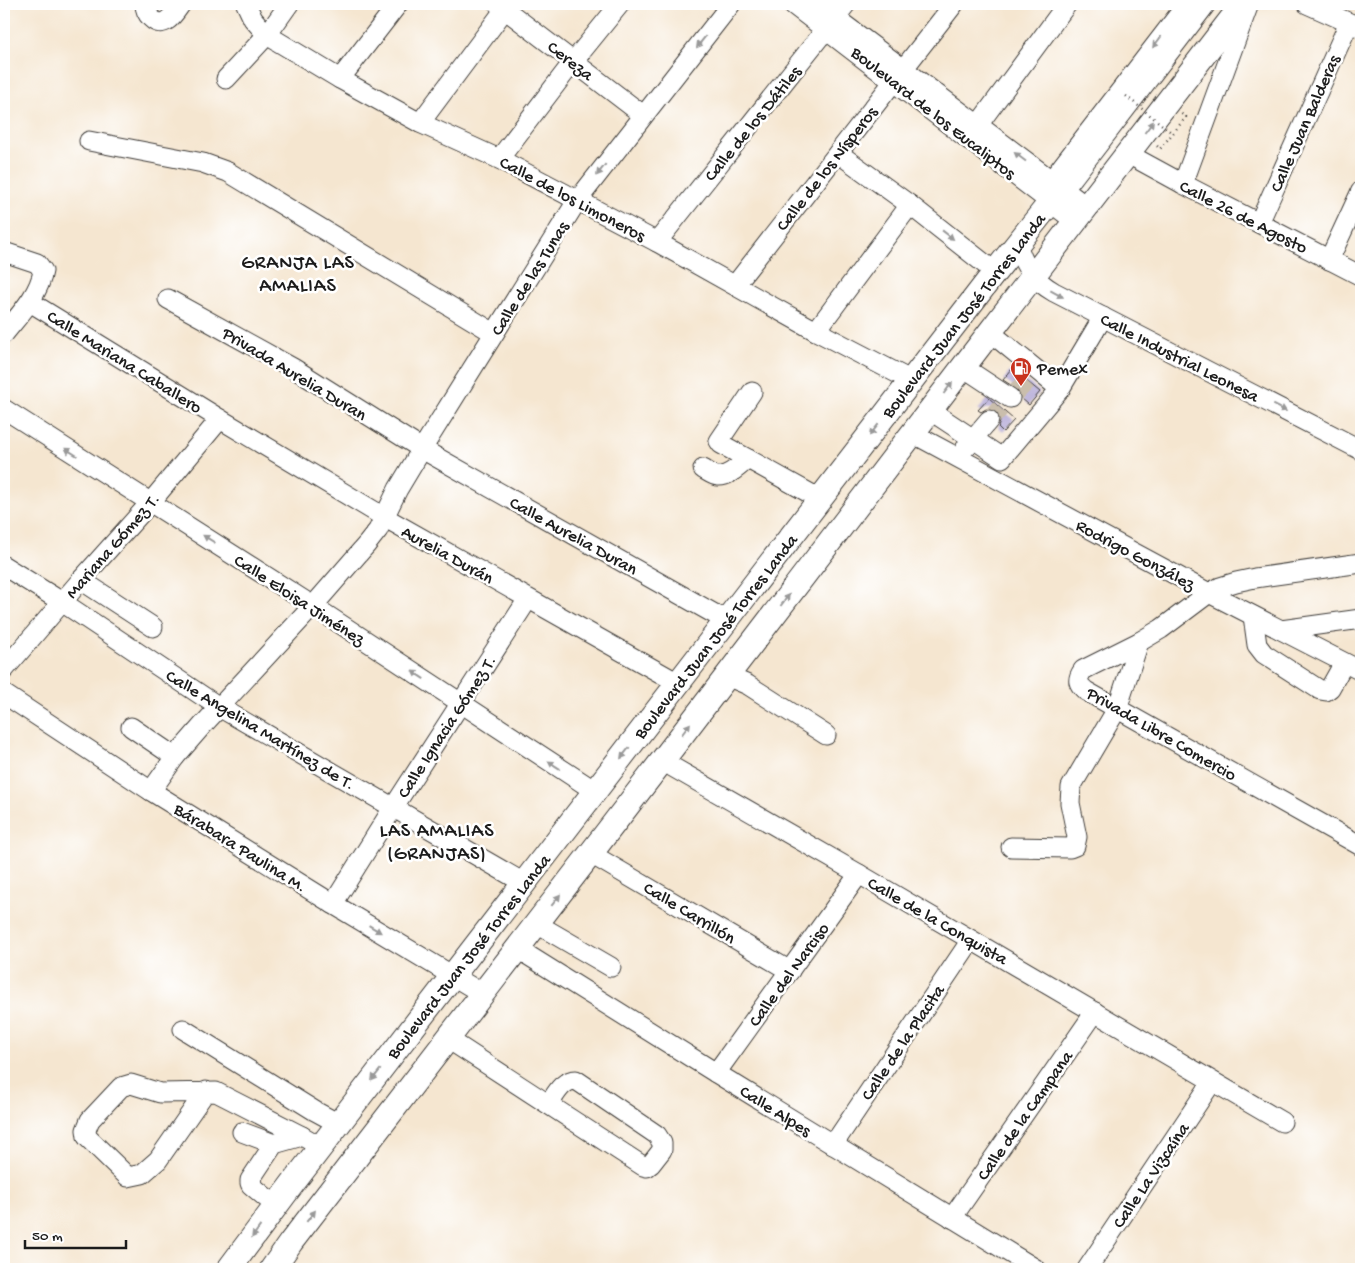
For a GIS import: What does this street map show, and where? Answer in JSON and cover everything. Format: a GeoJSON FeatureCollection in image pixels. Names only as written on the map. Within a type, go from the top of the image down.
{"type":"FeatureCollection","features":[{"type":"Feature","properties":{"kind":"main road","name":"Boulevard Juan José Torres Landa"},"geometry":{"type":"LineString","coordinates":[[229,1269],[276,1206],[312,1142],[339,1124],[1017,244],[1051,191],[1203,4]]}},
{"type":"Feature","properties":{"kind":"main road","name":"Boulevard Juan José Torres Landa"},"geometry":{"type":"LineString","coordinates":[[272,1269],[912,433],[931,411],[1244,4]]}},
{"type":"Feature","properties":{"kind":"street"},"geometry":{"type":"LineString","coordinates":[[145,4],[149,16],[160,23],[168,20],[181,4]]}},
{"type":"Feature","properties":{"kind":"street","name":"Calle de los Limoneros"},"geometry":{"type":"LineString","coordinates":[[246,4],[253,19],[267,34],[340,80],[420,123],[499,160],[657,242],[816,331],[912,380]]}},
{"type":"Feature","properties":{"kind":"street"},"geometry":{"type":"LineString","coordinates":[[226,79],[267,34],[289,4]]}},
{"type":"Feature","properties":{"kind":"street"},"geometry":{"type":"LineString","coordinates":[[340,80],[398,4]]}},
{"type":"Feature","properties":{"kind":"street"},"geometry":{"type":"LineString","coordinates":[[499,160],[573,62],[620,4]]}},
{"type":"Feature","properties":{"kind":"street","name":"Calle de las Tunas"},"geometry":{"type":"LineString","coordinates":[[151,791],[175,757],[313,606],[378,530],[398,489],[422,449],[577,201],[731,4]]}},
{"type":"Feature","properties":{"kind":"street","name":"Boulevard de los Eucaliptos"},"geometry":{"type":"LineString","coordinates":[[792,4],[836,17]]}},
{"type":"Feature","properties":{"kind":"street","name":"Boulevard de los Eucaliptos"},"geometry":{"type":"LineString","coordinates":[[818,4],[836,17],[899,75],[1081,214]]}},
{"type":"Feature","properties":{"kind":"street","name":"Calle de los Nísperos"},"geometry":{"type":"LineString","coordinates":[[735,286],[954,4]]}},
{"type":"Feature","properties":{"kind":"street"},"geometry":{"type":"LineString","coordinates":[[978,125],[1067,4]]}},
{"type":"Feature","properties":{"kind":"street"},"geometry":{"type":"LineString","coordinates":[[1051,191],[1187,4]]}},
{"type":"Feature","properties":{"kind":"street"},"geometry":{"type":"LineString","coordinates":[[1183,184],[1249,4]]}},
{"type":"Feature","properties":{"kind":"street"},"geometry":{"type":"LineString","coordinates":[[1307,4],[1355,26]]}},
{"type":"Feature","properties":{"kind":"street"},"geometry":{"type":"LineString","coordinates":[[420,123],[502,6]]}},
{"type":"Feature","properties":{"kind":"street","name":"Cereza"},"geometry":{"type":"LineString","coordinates":[[502,6],[644,115]]}},
{"type":"Feature","properties":{"kind":"street","name":"Calle de los Dátiles"},"geometry":{"type":"LineString","coordinates":[[657,242],[836,17]]}},
{"type":"Feature","properties":{"kind":"street","name":"Calle Juan Balderas"},"geometry":{"type":"LineString","coordinates":[[1259,223],[1355,26]]}},
{"type":"Feature","properties":{"kind":"street","name":"Boulevard de los Eucaliptos"},"geometry":{"type":"LineString","coordinates":[[899,75],[978,125],[1051,191]]}},
{"type":"Feature","properties":{"kind":"street"},"geometry":{"type":"LineString","coordinates":[[89,141],[203,163],[228,172],[494,333]]}},
{"type":"Feature","properties":{"kind":"street"},"geometry":{"type":"LineString","coordinates":[[838,153],[910,205],[995,272]]}},
{"type":"Feature","properties":{"kind":"street","name":"Calle 26 de Agosto"},"geometry":{"type":"LineString","coordinates":[[1128,154],[1361,276]]}},
{"type":"Feature","properties":{"kind":"street"},"geometry":{"type":"LineString","coordinates":[[1329,260],[1361,191]]}},
{"type":"Feature","properties":{"kind":"street"},"geometry":{"type":"LineString","coordinates":[[816,331],[910,205]]}},
{"type":"Feature","properties":{"kind":"street","name":"Calle Industrial Leonesa"},"geometry":{"type":"LineString","coordinates":[[1017,244],[1022,261],[1033,277],[1043,286],[1361,450]]}},
{"type":"Feature","properties":{"kind":"street"},"geometry":{"type":"LineString","coordinates":[[4,252],[37,262],[43,271],[30,302],[4,334]]}},
{"type":"Feature","properties":{"kind":"street","name":"Privada Aurelia Duran"},"geometry":{"type":"LineString","coordinates":[[168,299],[293,368],[422,449]]}},
{"type":"Feature","properties":{"kind":"street","name":"Calle Mariana Caballero"},"geometry":{"type":"LineString","coordinates":[[30,302],[220,419]]}},
{"type":"Feature","properties":{"kind":"street"},"geometry":{"type":"LineString","coordinates":[[1002,482],[1002,458],[1060,389],[1103,317]]}},
{"type":"Feature","properties":{"kind":"street"},"geometry":{"type":"LineString","coordinates":[[990,332],[1013,395]]}},
{"type":"Feature","properties":{"kind":"street"},"geometry":{"type":"LineString","coordinates":[[963,367],[1013,395],[1060,389]]}},
{"type":"Feature","properties":{"kind":"street"},"geometry":{"type":"LineString","coordinates":[[752,392],[719,441],[721,444],[820,499]]}},
{"type":"Feature","properties":{"kind":"street"},"geometry":{"type":"LineString","coordinates":[[956,457],[1013,395]]}},
{"type":"Feature","properties":{"kind":"street","name":"Calle Eloisa Jiménez"},"geometry":{"type":"LineString","coordinates":[[4,409],[313,606],[595,791]]}},
{"type":"Feature","properties":{"kind":"street"},"geometry":{"type":"LineString","coordinates":[[931,411],[1002,458]]}},
{"type":"Feature","properties":{"kind":"street","name":"Mariana Gómez T."},"geometry":{"type":"LineString","coordinates":[[4,670],[150,503],[220,419]]}},
{"type":"Feature","properties":{"kind":"street","name":"Aurelia Durán"},"geometry":{"type":"LineString","coordinates":[[220,419],[384,517],[678,684]]}},
{"type":"Feature","properties":{"kind":"street","name":"Rodrigo González"},"geometry":{"type":"LineString","coordinates":[[912,433],[1208,593],[1361,671]]}},
{"type":"Feature","properties":{"kind":"street","name":"Calle Aurelia Duran"},"geometry":{"type":"LineString","coordinates":[[422,449],[727,621]]}},
{"type":"Feature","properties":{"kind":"street"},"geometry":{"type":"LineString","coordinates":[[703,469],[712,475],[720,477],[728,474],[748,459]]}},
{"type":"Feature","properties":{"kind":"street","name":"Privada Libre Comercio"},"geometry":{"type":"LineString","coordinates":[[1361,563],[1256,578],[1236,582],[1208,593],[1178,617],[1139,642],[1083,670],[1078,681],[1086,691],[1361,846]]}},
{"type":"Feature","properties":{"kind":"street","name":"Calle Angelina Martínez de T."},"geometry":{"type":"LineString","coordinates":[[4,566],[62,602],[219,707],[524,883]]}},
{"type":"Feature","properties":{"kind":"street"},"geometry":{"type":"LineString","coordinates":[[81,580],[153,627]]}},
{"type":"Feature","properties":{"kind":"street","name":"Calle Ignacia Gómez T."},"geometry":{"type":"LineString","coordinates":[[333,904],[528,599]]}},
{"type":"Feature","properties":{"kind":"street"},"geometry":{"type":"LineString","coordinates":[[1253,616],[1257,644],[1264,654],[1320,690],[1326,691],[1330,688],[1344,662]]}},
{"type":"Feature","properties":{"kind":"street"},"geometry":{"type":"LineString","coordinates":[[1281,630],[1361,619]]}},
{"type":"Feature","properties":{"kind":"street"},"geometry":{"type":"LineString","coordinates":[[1011,847],[1070,848],[1074,846],[1076,837],[1070,803],[1071,787],[1117,709],[1139,642]]}},
{"type":"Feature","properties":{"kind":"street"},"geometry":{"type":"LineString","coordinates":[[727,676],[748,685],[826,735]]}},
{"type":"Feature","properties":{"kind":"street","name":"Bárabara Paulina M."},"geometry":{"type":"LineString","coordinates":[[4,694],[151,791],[483,994]]}},
{"type":"Feature","properties":{"kind":"street"},"geometry":{"type":"LineString","coordinates":[[131,727],[175,757]]}},
{"type":"Feature","properties":{"kind":"street","name":"Calle de la Conquista"},"geometry":{"type":"LineString","coordinates":[[662,761],[1282,1122]]}},
{"type":"Feature","properties":{"kind":"street","name":"Calle Carrillón"},"geometry":{"type":"LineString","coordinates":[[591,854],[790,971]]}},
{"type":"Feature","properties":{"kind":"street","name":"Calle del Narciso"},"geometry":{"type":"LineString","coordinates":[[716,1073],[859,874]]}},
{"type":"Feature","properties":{"kind":"street"},"geometry":{"type":"LineString","coordinates":[[537,924],[610,967]]}},
{"type":"Feature","properties":{"kind":"street","name":"Calle de la Placita"},"geometry":{"type":"LineString","coordinates":[[833,1145],[971,940]]}},
{"type":"Feature","properties":{"kind":"street","name":"Calle Alpes"},"geometry":{"type":"LineString","coordinates":[[518,949],[1036,1269]]}},
{"type":"Feature","properties":{"kind":"street","name":"Calle de la Campana"},"geometry":{"type":"LineString","coordinates":[[952,1218],[1095,1012]]}},
{"type":"Feature","properties":{"kind":"street"},"geometry":{"type":"LineString","coordinates":[[183,1029],[339,1124]]}},
{"type":"Feature","properties":{"kind":"street"},"geometry":{"type":"LineString","coordinates":[[448,1039],[645,1167],[651,1164],[662,1150],[662,1143],[658,1136],[576,1080],[569,1080],[563,1084],[549,1104]]}},
{"type":"Feature","properties":{"kind":"street","name":"Calle La Vizcaína"},"geometry":{"type":"LineString","coordinates":[[1087,1269],[1212,1082]]}},
{"type":"Feature","properties":{"kind":"street"},"geometry":{"type":"LineString","coordinates":[[206,1091],[158,1160],[142,1174],[128,1177],[87,1137],[86,1130],[90,1120],[121,1087],[131,1084],[160,1093],[174,1094],[206,1091],[216,1092],[312,1142]]}},
{"type":"Feature","properties":{"kind":"street"},"geometry":{"type":"LineString","coordinates":[[242,1132],[274,1144],[312,1142]]}},
{"type":"Feature","properties":{"kind":"street"},"geometry":{"type":"LineString","coordinates":[[274,1144],[250,1180],[250,1183],[276,1206]]}},
{"type":"Feature","properties":{"kind":"path"},"geometry":{"type":"LineString","coordinates":[[1126,96],[1172,132]]}},
{"type":"Feature","properties":{"kind":"path"},"geometry":{"type":"LineString","coordinates":[[1160,149],[1186,117]]}},
{"type":"Feature","properties":{"kind":"building","name":"Pemex"},"geometry":{"type":"Polygon","coordinates":[[[1012,369],[1040,392],[1029,405],[1021,398],[1017,389],[1003,380],[1012,369]]]}},
{"type":"Feature","properties":{"kind":"building","name":"Pemex"},"geometry":{"type":"Polygon","coordinates":[[[989,398],[1014,420],[1003,432],[998,427],[1000,417],[997,412],[991,409],[981,412],[978,410],[989,398]]]}},
{"type":"Feature","properties":{"kind":"tunnel"},"geometry":{"type":"LineString","coordinates":[[1015,393],[1027,381]]}},
{"type":"Feature","properties":{"kind":"tunnel"},"geometry":{"type":"LineString","coordinates":[[989,420],[1000,408]]}},
{"type":"Feature","properties":{"kind":"place","name":"Pemex"},"geometry":{"type":"Point","coordinates":[1021,387]}},
{"type":"Feature","properties":{"kind":"district","name":"GRANJA LAS AMALIAS"},"geometry":{"type":"Point","coordinates":[298,272]}},
{"type":"Feature","properties":{"kind":"district","name":"LAS AMALIAS (GRANJAS)"},"geometry":{"type":"Point","coordinates":[437,840]}}]}
